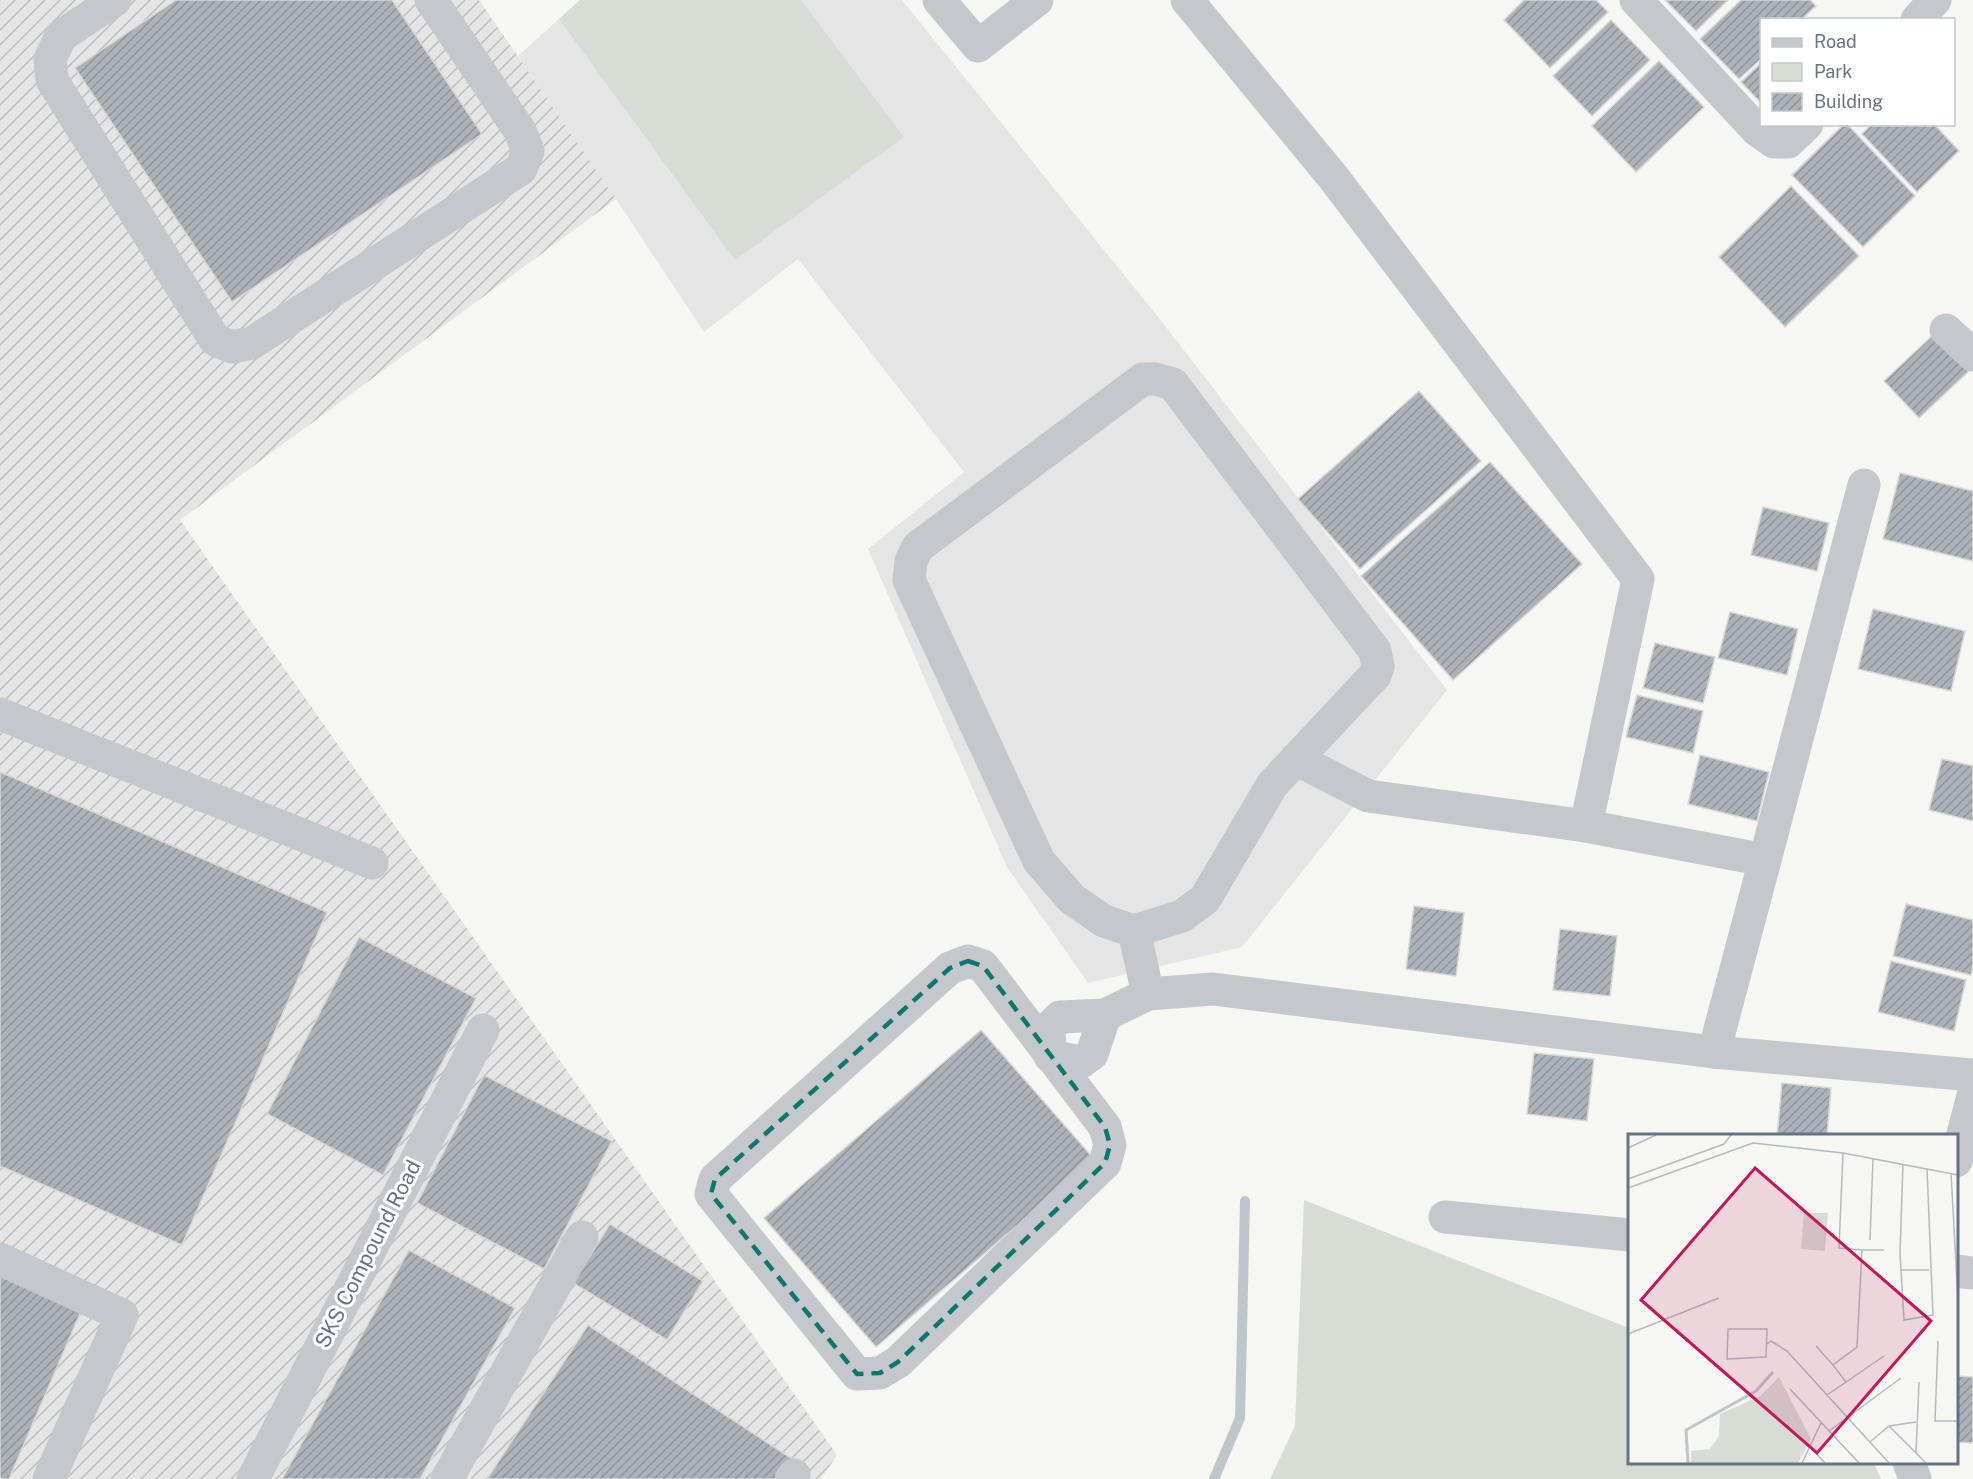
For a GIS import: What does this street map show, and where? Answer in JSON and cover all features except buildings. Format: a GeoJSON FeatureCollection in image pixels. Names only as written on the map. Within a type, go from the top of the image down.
{"type":"FeatureCollection","features":[{"type":"Feature","properties":{"kind":"street"},"geometry":{"type":"LineString","coordinates":[[115,0],[61,36],[50,59],[52,80],[214,339],[232,346],[252,343],[521,169],[528,151],[520,131],[431,0]]}},
{"type":"Feature","properties":{"kind":"street"},"geometry":{"type":"LineString","coordinates":[[939,0],[978,46],[1037,0]]}},
{"type":"Feature","properties":{"kind":"street"},"geometry":{"type":"LineString","coordinates":[[1187,0],[1333,177],[1638,579],[1586,826]]}},
{"type":"Feature","properties":{"kind":"street"},"geometry":{"type":"LineString","coordinates":[[1636,0],[1757,130],[1774,142],[1788,142],[1805,126]]}},
{"type":"Feature","properties":{"kind":"street"},"geometry":{"type":"LineString","coordinates":[[1919,18],[1935,0]]}},
{"type":"Feature","properties":{"kind":"street"},"geometry":{"type":"LineString","coordinates":[[1946,330],[1973,355]]}},
{"type":"Feature","properties":{"kind":"street"},"geometry":{"type":"LineString","coordinates":[[1156,379],[1173,384],[1375,651],[1377,667],[1375,675],[1296,759],[1272,785],[1204,898],[1182,916],[1134,932],[1104,921],[1072,899],[1039,861],[909,580],[911,561],[918,547],[1143,380],[1156,379]]}},
{"type":"Feature","properties":{"kind":"street"},"geometry":{"type":"LineString","coordinates":[[1714,1052],[1864,485]]}},
{"type":"Feature","properties":{"kind":"street"},"geometry":{"type":"LineString","coordinates":[[0,714],[372,863]]}},
{"type":"Feature","properties":{"kind":"street"},"geometry":{"type":"LineString","coordinates":[[1296,759],[1368,796],[1586,826],[1765,860]]}},
{"type":"Feature","properties":{"kind":"street"},"geometry":{"type":"LineString","coordinates":[[1134,932],[1148,994]]}},
{"type":"Feature","properties":{"kind":"street"},"geometry":{"type":"LineString","coordinates":[[1050,1056],[1105,1127],[1110,1145],[1105,1163],[898,1362],[880,1373],[856,1374],[719,1207],[711,1194],[715,1179],[950,969],[968,961],[983,966],[1050,1056],[1081,1062],[1092,1054],[1105,1015],[1148,994],[1213,989],[1714,1052],[1973,1075]]}},
{"type":"Feature","properties":{"kind":"street","name":"SKS Compound Road"},"geometry":{"type":"LineString","coordinates":[[253,1479],[483,1030]]}},
{"type":"Feature","properties":{"kind":"street"},"geometry":{"type":"LineString","coordinates":[[1958,1153],[1973,1096]]}},
{"type":"Feature","properties":{"kind":"street"},"geometry":{"type":"LineString","coordinates":[[1445,1217],[1628,1235]]}},
{"type":"Feature","properties":{"kind":"street"},"geometry":{"type":"LineString","coordinates":[[447,1479],[582,1237]]}},
{"type":"Feature","properties":{"kind":"street"},"geometry":{"type":"LineString","coordinates":[[0,1259],[122,1315],[49,1479]]}},
{"type":"Feature","properties":{"kind":"street"},"geometry":{"type":"LineString","coordinates":[[1958,1271],[1973,1273]]}},
{"type":"Feature","properties":{"kind":"street"},"geometry":{"type":"LineString","coordinates":[[1910,1464],[1915,1479]]}},
{"type":"Feature","properties":{"kind":"highlighted area"},"geometry":{"type":"Polygon","coordinates":[[[968,961],[983,966],[1105,1127],[1110,1145],[1105,1163],[898,1362],[880,1373],[857,1374],[719,1207],[711,1194],[715,1179],[950,968],[968,961]]]}},
{"type":"Feature","properties":{"kind":"shaded area"},"geometry":{"type":"Polygon","coordinates":[[[0,0],[479,0],[616,199],[180,520],[837,1455],[821,1479],[0,1479],[0,0]]]}},
{"type":"Feature","properties":{"kind":"shaded area"},"geometry":{"type":"Polygon","coordinates":[[[580,0],[902,0],[1162,322],[1447,690],[1242,947],[1088,983],[1007,867],[868,549],[964,472],[798,259],[704,332],[518,56],[580,0]]]}},
{"type":"Feature","properties":{"kind":"green space"},"geometry":{"type":"Polygon","coordinates":[[[580,0],[801,0],[904,137],[735,260],[559,19],[580,0]]]}},
{"type":"Feature","properties":{"kind":"green space"},"geometry":{"type":"Polygon","coordinates":[[[1304,1200],[1628,1328],[1628,1464],[1874,1464],[1881,1479],[1270,1479],[1295,1426],[1304,1200]]]}},
{"type":"Feature","properties":{"kind":"waterway"},"geometry":{"type":"LineString","coordinates":[[1214,1479],[1240,1418],[1245,1201]]}}]}
